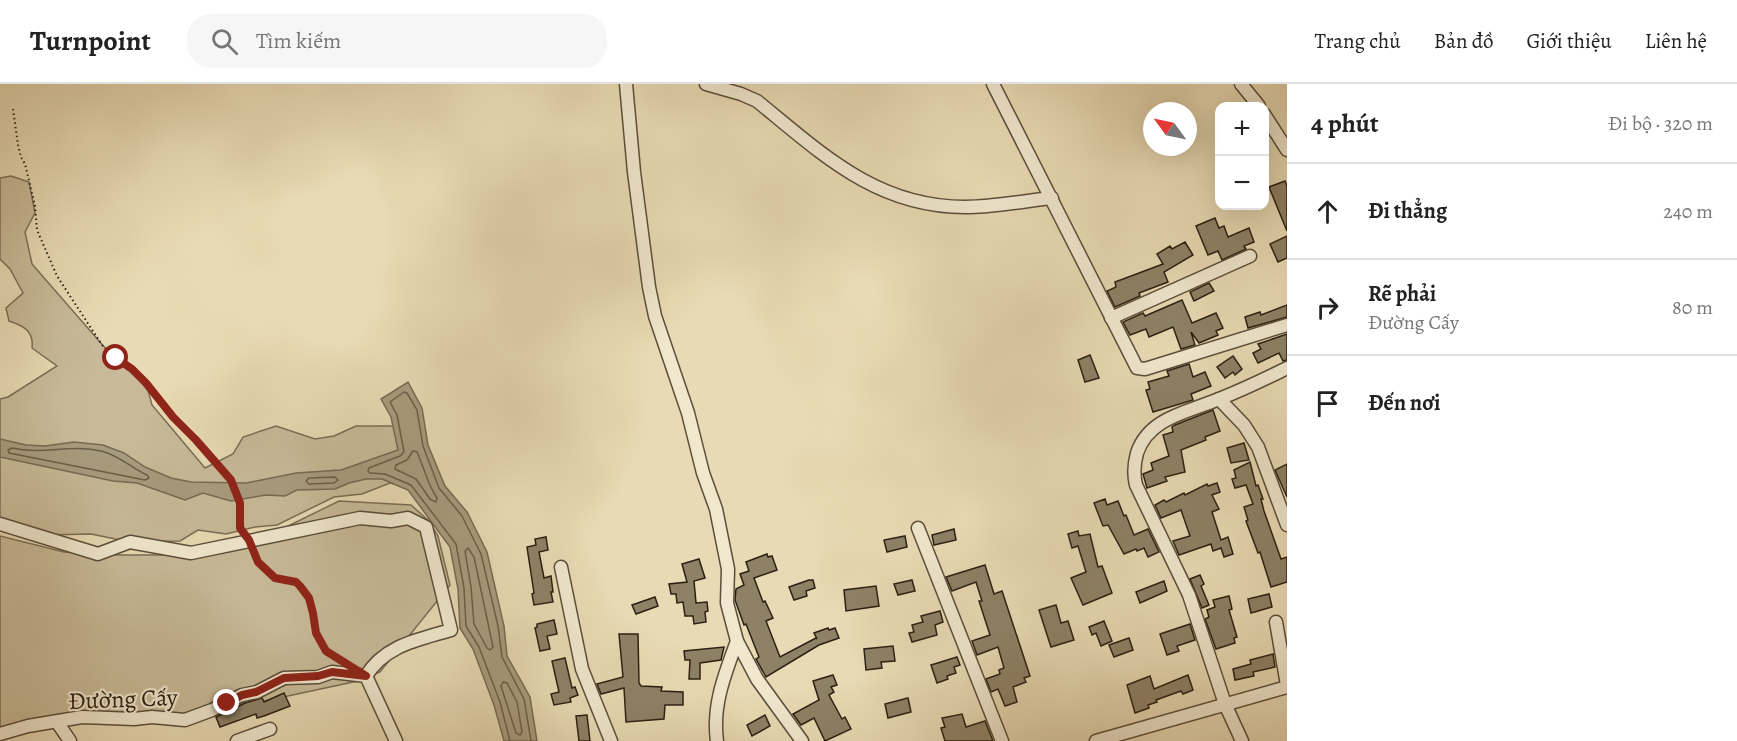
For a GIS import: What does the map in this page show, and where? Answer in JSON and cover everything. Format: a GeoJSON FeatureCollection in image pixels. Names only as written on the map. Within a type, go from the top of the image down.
{"type":"FeatureCollection","features":[{"type":"Feature","properties":{"kind":"street"},"geometry":{"type":"LineString","coordinates":[[626,84],[634,172],[649,287],[655,316],[688,413],[703,473],[716,509],[728,568],[728,603],[737,641],[757,679],[802,741]]}},
{"type":"Feature","properties":{"kind":"street"},"geometry":{"type":"LineString","coordinates":[[706,84],[757,101],[846,172],[907,199],[937,205],[967,207],[1052,198]]}},
{"type":"Feature","properties":{"kind":"street"},"geometry":{"type":"LineString","coordinates":[[993,84],[1135,365],[1141,369],[1287,325]]}},
{"type":"Feature","properties":{"kind":"street"},"geometry":{"type":"LineString","coordinates":[[1241,84],[1256,102]]}},
{"type":"Feature","properties":{"kind":"street"},"geometry":{"type":"LineString","coordinates":[[1269,122],[1287,150]]}},
{"type":"Feature","properties":{"kind":"street"},"geometry":{"type":"LineString","coordinates":[[1111,318],[1250,256]]}},
{"type":"Feature","properties":{"kind":"street"},"geometry":{"type":"LineString","coordinates":[[1242,741],[1225,704],[1189,595],[1136,485],[1134,468],[1139,448],[1153,428],[1176,415],[1219,399],[1287,368]]}},
{"type":"Feature","properties":{"kind":"street"},"geometry":{"type":"LineString","coordinates":[[1219,399],[1244,424],[1258,447],[1287,525]]}},
{"type":"Feature","properties":{"kind":"street"},"geometry":{"type":"LineString","coordinates":[[0,524],[98,554],[130,542],[191,553],[360,518],[391,520],[408,518],[426,527],[451,630],[399,646],[375,662],[366,676],[396,741]]}},
{"type":"Feature","properties":{"kind":"street"},"geometry":{"type":"LineString","coordinates":[[918,528],[1002,741]]}},
{"type":"Feature","properties":{"kind":"street"},"geometry":{"type":"LineString","coordinates":[[561,567],[582,669],[611,741]]}},
{"type":"Feature","properties":{"kind":"street"},"geometry":{"type":"LineString","coordinates":[[1096,741],[1287,686],[1276,622]]}},
{"type":"Feature","properties":{"kind":"street"},"geometry":{"type":"LineString","coordinates":[[717,741],[716,721],[719,692],[737,641]]}},
{"type":"Feature","properties":{"kind":"street","name":"Đường Cấy"},"geometry":{"type":"LineString","coordinates":[[0,734],[66,718],[152,717],[185,720],[242,695],[256,692],[284,678],[318,676],[332,672],[366,676]]}},
{"type":"Feature","properties":{"kind":"street"},"geometry":{"type":"LineString","coordinates":[[57,722],[70,741]]}},
{"type":"Feature","properties":{"kind":"street"},"geometry":{"type":"LineString","coordinates":[[237,741],[270,729]]}},
{"type":"Feature","properties":{"kind":"path"},"geometry":{"type":"LineString","coordinates":[[13,109],[18,145],[25,164],[37,230],[57,276],[102,345],[146,383],[173,417],[184,426],[231,480],[239,500],[240,528],[249,540],[258,562],[275,578],[296,582],[300,586],[309,598],[316,633],[326,651],[349,665]]}},
{"type":"Feature","properties":{"kind":"shaded area"},"geometry":{"type":"Polygon","coordinates":[[[11,176],[29,182],[35,213],[25,232],[32,264],[106,349],[146,383],[152,405],[205,468],[233,454],[243,437],[276,426],[315,439],[334,436],[356,426],[408,426],[440,496],[390,483],[362,494],[334,497],[277,525],[255,527],[226,534],[198,530],[180,541],[130,542],[91,534],[44,535],[0,525],[0,399],[8,397],[57,366],[32,348],[30,333],[27,330],[9,321],[6,308],[23,293],[10,269],[0,259],[0,178],[11,176]]]}},
{"type":"Feature","properties":{"kind":"shaded area"},"geometry":{"type":"Polygon","coordinates":[[[339,501],[411,505],[429,521],[438,536],[450,585],[380,672],[358,681],[195,716],[0,728],[0,536],[64,552],[183,555],[274,533],[339,501]]]}},
{"type":"Feature","properties":{"kind":"water"},"geometry":{"type":"Polygon","coordinates":[[[408,382],[422,408],[428,445],[445,486],[467,512],[487,552],[504,626],[507,656],[530,697],[537,741],[504,741],[494,705],[473,649],[460,628],[458,589],[450,547],[408,490],[382,479],[366,479],[335,489],[297,490],[285,496],[266,495],[231,501],[203,493],[185,500],[137,483],[113,481],[0,457],[0,439],[26,445],[45,446],[74,442],[103,445],[124,453],[145,467],[171,478],[191,482],[246,483],[296,473],[341,470],[398,450],[391,417],[381,399],[408,382]]]}},
{"type":"Feature","properties":{"kind":"building"},"geometry":{"type":"Polygon","coordinates":[[[1285,181],[1287,231],[1269,187],[1285,181]]]}},
{"type":"Feature","properties":{"kind":"building"},"geometry":{"type":"Polygon","coordinates":[[[1215,218],[1219,228],[1224,226],[1228,237],[1249,228],[1254,242],[1244,246],[1246,249],[1222,260],[1218,251],[1208,255],[1196,226],[1215,218]]]}},
{"type":"Feature","properties":{"kind":"building"},"geometry":{"type":"Polygon","coordinates":[[[1287,236],[1287,258],[1278,262],[1270,244],[1287,236]]]}},
{"type":"Feature","properties":{"kind":"building"},"geometry":{"type":"Polygon","coordinates":[[[1185,242],[1193,255],[1164,272],[1168,282],[1139,293],[1140,296],[1115,307],[1107,291],[1116,287],[1115,282],[1163,264],[1157,254],[1170,246],[1172,249],[1185,242]]]}},
{"type":"Feature","properties":{"kind":"building"},"geometry":{"type":"Polygon","coordinates":[[[1209,283],[1214,291],[1194,301],[1190,292],[1209,283]]]}},
{"type":"Feature","properties":{"kind":"building"},"geometry":{"type":"Polygon","coordinates":[[[1182,300],[1192,323],[1216,313],[1223,328],[1216,331],[1218,335],[1199,343],[1191,332],[1195,345],[1181,349],[1173,327],[1149,337],[1146,329],[1130,335],[1123,322],[1143,313],[1145,316],[1182,300]]]}},
{"type":"Feature","properties":{"kind":"building"},"geometry":{"type":"Polygon","coordinates":[[[1287,305],[1287,317],[1248,328],[1245,317],[1260,312],[1261,315],[1287,305]]]}},
{"type":"Feature","properties":{"kind":"building"},"geometry":{"type":"Polygon","coordinates":[[[1287,334],[1287,360],[1283,361],[1279,353],[1258,363],[1253,353],[1261,349],[1258,344],[1287,334]]]}},
{"type":"Feature","properties":{"kind":"building"},"geometry":{"type":"Polygon","coordinates":[[[1090,355],[1099,378],[1085,382],[1078,360],[1090,355]]]}},
{"type":"Feature","properties":{"kind":"building"},"geometry":{"type":"Polygon","coordinates":[[[1233,356],[1242,369],[1235,375],[1233,372],[1225,378],[1217,367],[1233,356]]]}},
{"type":"Feature","properties":{"kind":"building"},"geometry":{"type":"Polygon","coordinates":[[[1189,364],[1193,377],[1205,372],[1211,386],[1191,394],[1193,400],[1153,412],[1146,390],[1150,389],[1148,382],[1169,376],[1167,371],[1189,364]]]}},
{"type":"Feature","properties":{"kind":"building"},"geometry":{"type":"Polygon","coordinates":[[[1213,410],[1220,431],[1205,437],[1206,440],[1181,450],[1185,472],[1165,477],[1167,481],[1147,488],[1143,474],[1153,470],[1151,463],[1169,456],[1163,435],[1173,432],[1172,427],[1175,425],[1213,410]]]}},
{"type":"Feature","properties":{"kind":"building"},"geometry":{"type":"Polygon","coordinates":[[[1244,443],[1249,460],[1231,463],[1227,448],[1244,443]]]}},
{"type":"Feature","properties":{"kind":"building"},"geometry":{"type":"Polygon","coordinates":[[[1250,462],[1281,559],[1287,557],[1287,582],[1271,587],[1260,552],[1258,553],[1246,521],[1248,520],[1244,507],[1253,504],[1246,485],[1235,488],[1232,479],[1236,478],[1234,470],[1250,462]]]}},
{"type":"Feature","properties":{"kind":"building"},"geometry":{"type":"Polygon","coordinates":[[[1287,464],[1287,497],[1275,470],[1287,464]]]}},
{"type":"Feature","properties":{"kind":"building"},"geometry":{"type":"Polygon","coordinates":[[[1217,483],[1220,492],[1212,495],[1219,509],[1212,512],[1221,540],[1228,537],[1233,554],[1224,557],[1221,548],[1213,551],[1211,544],[1179,555],[1173,541],[1190,536],[1181,510],[1161,518],[1155,505],[1184,493],[1185,495],[1207,484],[1208,486],[1217,483]]]}},
{"type":"Feature","properties":{"kind":"building"},"geometry":{"type":"Polygon","coordinates":[[[1105,499],[1107,505],[1118,501],[1134,535],[1148,529],[1159,552],[1148,557],[1144,548],[1124,554],[1108,525],[1103,526],[1094,503],[1105,499]]]}},
{"type":"Feature","properties":{"kind":"building"},"geometry":{"type":"Polygon","coordinates":[[[954,529],[956,540],[934,545],[932,535],[954,529]]]}},
{"type":"Feature","properties":{"kind":"building"},"geometry":{"type":"Polygon","coordinates":[[[1078,531],[1079,536],[1090,534],[1098,567],[1102,566],[1112,593],[1083,605],[1071,578],[1086,572],[1078,546],[1072,548],[1068,534],[1078,531]]]}},
{"type":"Feature","properties":{"kind":"building"},"geometry":{"type":"Polygon","coordinates":[[[905,536],[907,547],[887,552],[884,540],[905,536]]]}},
{"type":"Feature","properties":{"kind":"building"},"geometry":{"type":"Polygon","coordinates":[[[546,537],[548,550],[539,552],[544,578],[551,576],[553,602],[534,605],[527,547],[536,545],[535,539],[546,537]]]}},
{"type":"Feature","properties":{"kind":"building"},"geometry":{"type":"Polygon","coordinates":[[[767,554],[768,557],[772,556],[777,570],[754,578],[763,602],[765,601],[773,618],[766,621],[780,657],[817,639],[814,633],[828,628],[829,630],[835,628],[839,638],[819,645],[766,677],[756,659],[759,657],[735,600],[736,589],[744,585],[740,574],[749,571],[746,562],[767,554]]]}},
{"type":"Feature","properties":{"kind":"building"},"geometry":{"type":"Polygon","coordinates":[[[699,559],[705,578],[694,581],[696,603],[707,602],[708,611],[705,612],[706,622],[694,624],[693,616],[685,616],[683,602],[677,603],[676,594],[671,594],[669,584],[687,582],[682,564],[699,559]]]}},
{"type":"Feature","properties":{"kind":"building"},"geometry":{"type":"Polygon","coordinates":[[[985,565],[994,594],[1002,591],[1030,676],[1024,678],[1026,682],[1013,687],[1017,702],[1005,706],[998,689],[991,692],[986,679],[1000,674],[999,670],[1004,668],[998,647],[977,655],[972,641],[990,635],[979,601],[982,601],[976,582],[952,591],[946,577],[985,565]]]}},
{"type":"Feature","properties":{"kind":"building"},"geometry":{"type":"Polygon","coordinates":[[[1200,575],[1204,584],[1201,586],[1209,605],[1202,608],[1190,579],[1200,575]]]}},
{"type":"Feature","properties":{"kind":"building"},"geometry":{"type":"Polygon","coordinates":[[[813,580],[815,588],[806,591],[807,596],[794,600],[789,587],[813,580]]]}},
{"type":"Feature","properties":{"kind":"building"},"geometry":{"type":"Polygon","coordinates":[[[912,580],[915,591],[898,595],[894,584],[912,580]]]}},
{"type":"Feature","properties":{"kind":"building"},"geometry":{"type":"Polygon","coordinates":[[[1164,581],[1167,591],[1140,603],[1136,592],[1164,581]]]}},
{"type":"Feature","properties":{"kind":"building"},"geometry":{"type":"Polygon","coordinates":[[[876,586],[879,606],[846,611],[844,590],[876,586]]]}},
{"type":"Feature","properties":{"kind":"building"},"geometry":{"type":"Polygon","coordinates":[[[1269,594],[1272,607],[1251,613],[1248,599],[1269,594]]]}},
{"type":"Feature","properties":{"kind":"building"},"geometry":{"type":"Polygon","coordinates":[[[1229,596],[1232,609],[1229,610],[1237,637],[1234,638],[1235,643],[1216,649],[1205,619],[1209,617],[1207,610],[1215,607],[1213,600],[1229,596]]]}},
{"type":"Feature","properties":{"kind":"building"},"geometry":{"type":"Polygon","coordinates":[[[655,597],[658,606],[636,614],[632,605],[655,597]]]}},
{"type":"Feature","properties":{"kind":"building"},"geometry":{"type":"Polygon","coordinates":[[[1056,605],[1061,623],[1068,621],[1074,640],[1051,647],[1039,610],[1056,605]]]}},
{"type":"Feature","properties":{"kind":"building"},"geometry":{"type":"Polygon","coordinates":[[[940,611],[943,622],[935,625],[937,635],[912,642],[909,633],[914,632],[912,625],[923,622],[921,616],[940,611]]]}},
{"type":"Feature","properties":{"kind":"building"},"geometry":{"type":"Polygon","coordinates":[[[554,620],[557,634],[547,636],[550,649],[540,651],[535,628],[537,624],[554,620]]]}},
{"type":"Feature","properties":{"kind":"building"},"geometry":{"type":"Polygon","coordinates":[[[1104,621],[1112,641],[1101,646],[1096,633],[1092,635],[1089,627],[1104,621]]]}},
{"type":"Feature","properties":{"kind":"building"},"geometry":{"type":"Polygon","coordinates":[[[1190,624],[1195,640],[1177,646],[1179,651],[1167,655],[1160,634],[1190,624]]]}},
{"type":"Feature","properties":{"kind":"building"},"geometry":{"type":"Polygon","coordinates":[[[619,634],[638,634],[639,683],[641,686],[662,687],[661,691],[683,692],[683,705],[665,705],[664,719],[626,722],[624,688],[601,694],[597,684],[623,677],[619,634]]]}},
{"type":"Feature","properties":{"kind":"building"},"geometry":{"type":"Polygon","coordinates":[[[1129,638],[1133,650],[1114,657],[1109,645],[1129,638]]]}},
{"type":"Feature","properties":{"kind":"building"},"geometry":{"type":"Polygon","coordinates":[[[893,646],[895,661],[881,662],[882,668],[866,670],[864,649],[893,646]]]}},
{"type":"Feature","properties":{"kind":"building"},"geometry":{"type":"Polygon","coordinates":[[[724,647],[721,660],[700,663],[700,679],[689,679],[690,660],[685,660],[684,651],[724,647]]]}},
{"type":"Feature","properties":{"kind":"building"},"geometry":{"type":"Polygon","coordinates":[[[1273,654],[1275,667],[1253,672],[1254,676],[1235,680],[1233,669],[1251,664],[1250,660],[1273,654]]]}},
{"type":"Feature","properties":{"kind":"building"},"geometry":{"type":"Polygon","coordinates":[[[957,657],[960,665],[954,667],[956,673],[937,683],[931,665],[957,657]]]}},
{"type":"Feature","properties":{"kind":"building"},"geometry":{"type":"Polygon","coordinates":[[[565,658],[572,688],[575,687],[578,695],[570,698],[571,702],[554,705],[551,694],[559,692],[552,661],[565,658]]]}},
{"type":"Feature","properties":{"kind":"building"},"geometry":{"type":"Polygon","coordinates":[[[833,675],[837,685],[831,687],[834,692],[829,695],[842,719],[845,717],[851,729],[825,741],[814,718],[801,725],[793,714],[819,700],[813,681],[833,675]]]}},
{"type":"Feature","properties":{"kind":"building"},"geometry":{"type":"Polygon","coordinates":[[[1188,675],[1193,690],[1183,694],[1181,691],[1156,700],[1157,702],[1148,705],[1149,708],[1135,713],[1127,685],[1150,676],[1154,689],[1188,675]]]}},
{"type":"Feature","properties":{"kind":"building"},"geometry":{"type":"Polygon","coordinates":[[[284,693],[290,706],[257,718],[256,714],[220,727],[216,717],[245,703],[262,698],[264,702],[284,693]]]}},
{"type":"Feature","properties":{"kind":"building"},"geometry":{"type":"Polygon","coordinates":[[[908,698],[911,712],[888,718],[885,704],[908,698]]]}},
{"type":"Feature","properties":{"kind":"building"},"geometry":{"type":"Polygon","coordinates":[[[962,714],[966,727],[985,721],[993,741],[945,741],[941,728],[945,727],[942,718],[962,714]]]}},
{"type":"Feature","properties":{"kind":"building"},"geometry":{"type":"Polygon","coordinates":[[[587,715],[590,741],[579,741],[576,716],[587,715]]]}},
{"type":"Feature","properties":{"kind":"building"},"geometry":{"type":"Polygon","coordinates":[[[765,715],[770,726],[752,736],[747,725],[765,715]]]}},
{"type":"Feature","properties":{"kind":"route"},"geometry":{"type":"LineString","coordinates":[[116,358],[146,383],[173,417],[184,426],[231,480],[240,503],[240,528],[249,540],[258,562],[275,578],[296,582],[300,586],[309,598],[316,633],[326,651],[366,676],[332,672],[318,676],[284,678],[227,703]]}}]}
